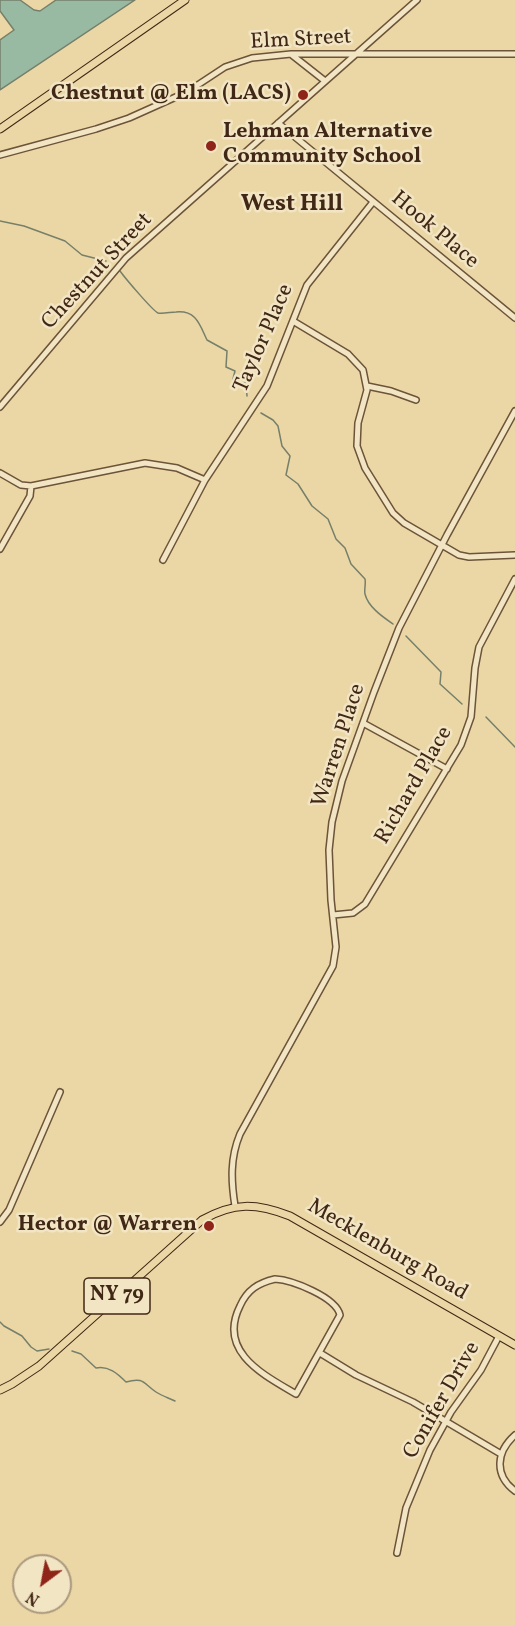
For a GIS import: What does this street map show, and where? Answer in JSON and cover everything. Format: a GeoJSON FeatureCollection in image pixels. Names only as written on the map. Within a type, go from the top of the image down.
{"type":"FeatureCollection","features":[{"type":"Feature","properties":{"kind":"main road"},"geometry":{"type":"LineString","coordinates":[[0,129],[185,0]]}},
{"type":"Feature","properties":{"kind":"main road","name":"Mecklenburg Road"},"geometry":{"type":"LineString","coordinates":[[235,1206],[262,1207],[290,1216],[515,1345]]}},
{"type":"Feature","properties":{"kind":"main road","name":"NY 79"},"geometry":{"type":"LineString","coordinates":[[0,1390],[39,1366],[202,1220],[235,1206]]}},
{"type":"Feature","properties":{"kind":"street","name":"Chestnut Street"},"geometry":{"type":"LineString","coordinates":[[0,407],[126,258],[417,0]]}},
{"type":"Feature","properties":{"kind":"street"},"geometry":{"type":"LineString","coordinates":[[291,54],[325,81]]}},
{"type":"Feature","properties":{"kind":"street","name":"Elm Street"},"geometry":{"type":"LineString","coordinates":[[0,155],[96,129],[146,111],[187,92],[234,62],[263,56],[515,54]]}},
{"type":"Feature","properties":{"kind":"street","name":"Hook Place"},"geometry":{"type":"LineString","coordinates":[[278,123],[515,318]]}},
{"type":"Feature","properties":{"kind":"street","name":"Taylor Place"},"geometry":{"type":"LineString","coordinates":[[163,560],[205,480],[267,386],[304,290],[313,275],[373,202]]}},
{"type":"Feature","properties":{"kind":"street"},"geometry":{"type":"LineString","coordinates":[[293,321],[352,357],[363,370],[367,387],[357,432],[357,446],[361,461],[381,497],[393,513],[404,523],[454,553],[469,557],[515,555]]}},
{"type":"Feature","properties":{"kind":"street"},"geometry":{"type":"LineString","coordinates":[[367,387],[391,391],[416,400]]}},
{"type":"Feature","properties":{"kind":"street","name":"Warren Place"},"geometry":{"type":"LineString","coordinates":[[235,1206],[231,1175],[235,1147],[244,1126],[331,972],[336,947],[329,871],[332,822],[342,781],[399,628],[515,411]]}},
{"type":"Feature","properties":{"kind":"street"},"geometry":{"type":"LineString","coordinates":[[0,473],[21,485],[31,486],[145,463],[177,468],[205,480]]}},
{"type":"Feature","properties":{"kind":"street"},"geometry":{"type":"LineString","coordinates":[[0,549],[30,496],[31,486]]}},
{"type":"Feature","properties":{"kind":"street","name":"Richard Place"},"geometry":{"type":"LineString","coordinates":[[333,915],[353,913],[365,904],[461,745],[470,723],[479,647],[515,579]]}},
{"type":"Feature","properties":{"kind":"street"},"geometry":{"type":"LineString","coordinates":[[363,723],[447,768]]}},
{"type":"Feature","properties":{"kind":"street"},"geometry":{"type":"LineString","coordinates":[[0,1222],[9,1210],[60,1092]]}},
{"type":"Feature","properties":{"kind":"street"},"geometry":{"type":"LineString","coordinates":[[288,1280],[336,1305],[339,1310],[339,1320],[320,1353],[296,1394],[258,1372],[241,1353],[234,1322],[238,1310],[250,1291],[266,1281],[288,1280]]}},
{"type":"Feature","properties":{"kind":"street","name":"Conifer Drive"},"geometry":{"type":"LineString","coordinates":[[397,1553],[406,1508],[427,1457],[445,1422],[481,1370],[499,1336]]}},
{"type":"Feature","properties":{"kind":"street"},"geometry":{"type":"LineString","coordinates":[[320,1353],[357,1375],[413,1402],[501,1454]]}},
{"type":"Feature","properties":{"kind":"street"},"geometry":{"type":"LineString","coordinates":[[515,1435],[501,1454],[500,1471],[503,1479],[515,1491]]}},
{"type":"Feature","properties":{"kind":"shaded area"},"geometry":{"type":"Polygon","coordinates":[[[0,0],[20,0],[34,10],[40,11],[56,0],[135,0],[0,90],[0,40],[14,30],[0,11],[0,0]]]}},
{"type":"Feature","properties":{"kind":"waterway"},"geometry":{"type":"LineString","coordinates":[[0,221],[24,226],[65,241],[82,255],[106,261]]}},
{"type":"Feature","properties":{"kind":"waterway"},"geometry":{"type":"LineString","coordinates":[[120,271],[158,313],[183,312],[193,316],[200,324],[207,340],[227,351],[226,367],[235,371],[234,382],[246,383],[247,396]]}},
{"type":"Feature","properties":{"kind":"waterway"},"geometry":{"type":"LineString","coordinates":[[261,413],[278,426],[282,446],[290,456],[286,475],[298,484],[312,506],[328,519],[336,539],[345,548],[351,564],[365,579],[365,594],[369,603],[393,624]]}},
{"type":"Feature","properties":{"kind":"waterway"},"geometry":{"type":"LineString","coordinates":[[406,636],[441,672],[440,684],[462,704]]}},
{"type":"Feature","properties":{"kind":"waterway"},"geometry":{"type":"LineString","coordinates":[[486,717],[515,747]]}},
{"type":"Feature","properties":{"kind":"waterway"},"geometry":{"type":"LineString","coordinates":[[0,1322],[22,1336],[37,1351],[49,1349]]}},
{"type":"Feature","properties":{"kind":"waterway"},"geometry":{"type":"LineString","coordinates":[[72,1351],[81,1354],[96,1368],[109,1369],[126,1382],[136,1380],[143,1382],[158,1393],[175,1401]]}},
{"type":"Feature","properties":{"kind":"place","name":"Chestnut @ Elm (LACS)"},"geometry":{"type":"Point","coordinates":[303,95]}},
{"type":"Feature","properties":{"kind":"place","name":"Lehman Alternative Community School"},"geometry":{"type":"Point","coordinates":[211,146]}},
{"type":"Feature","properties":{"kind":"place","name":"Hector @ Warren"},"geometry":{"type":"Point","coordinates":[209,1226]}},
{"type":"Feature","properties":{"kind":"district","name":"West Hill"},"geometry":{"type":"Point","coordinates":[292,206]}}]}
